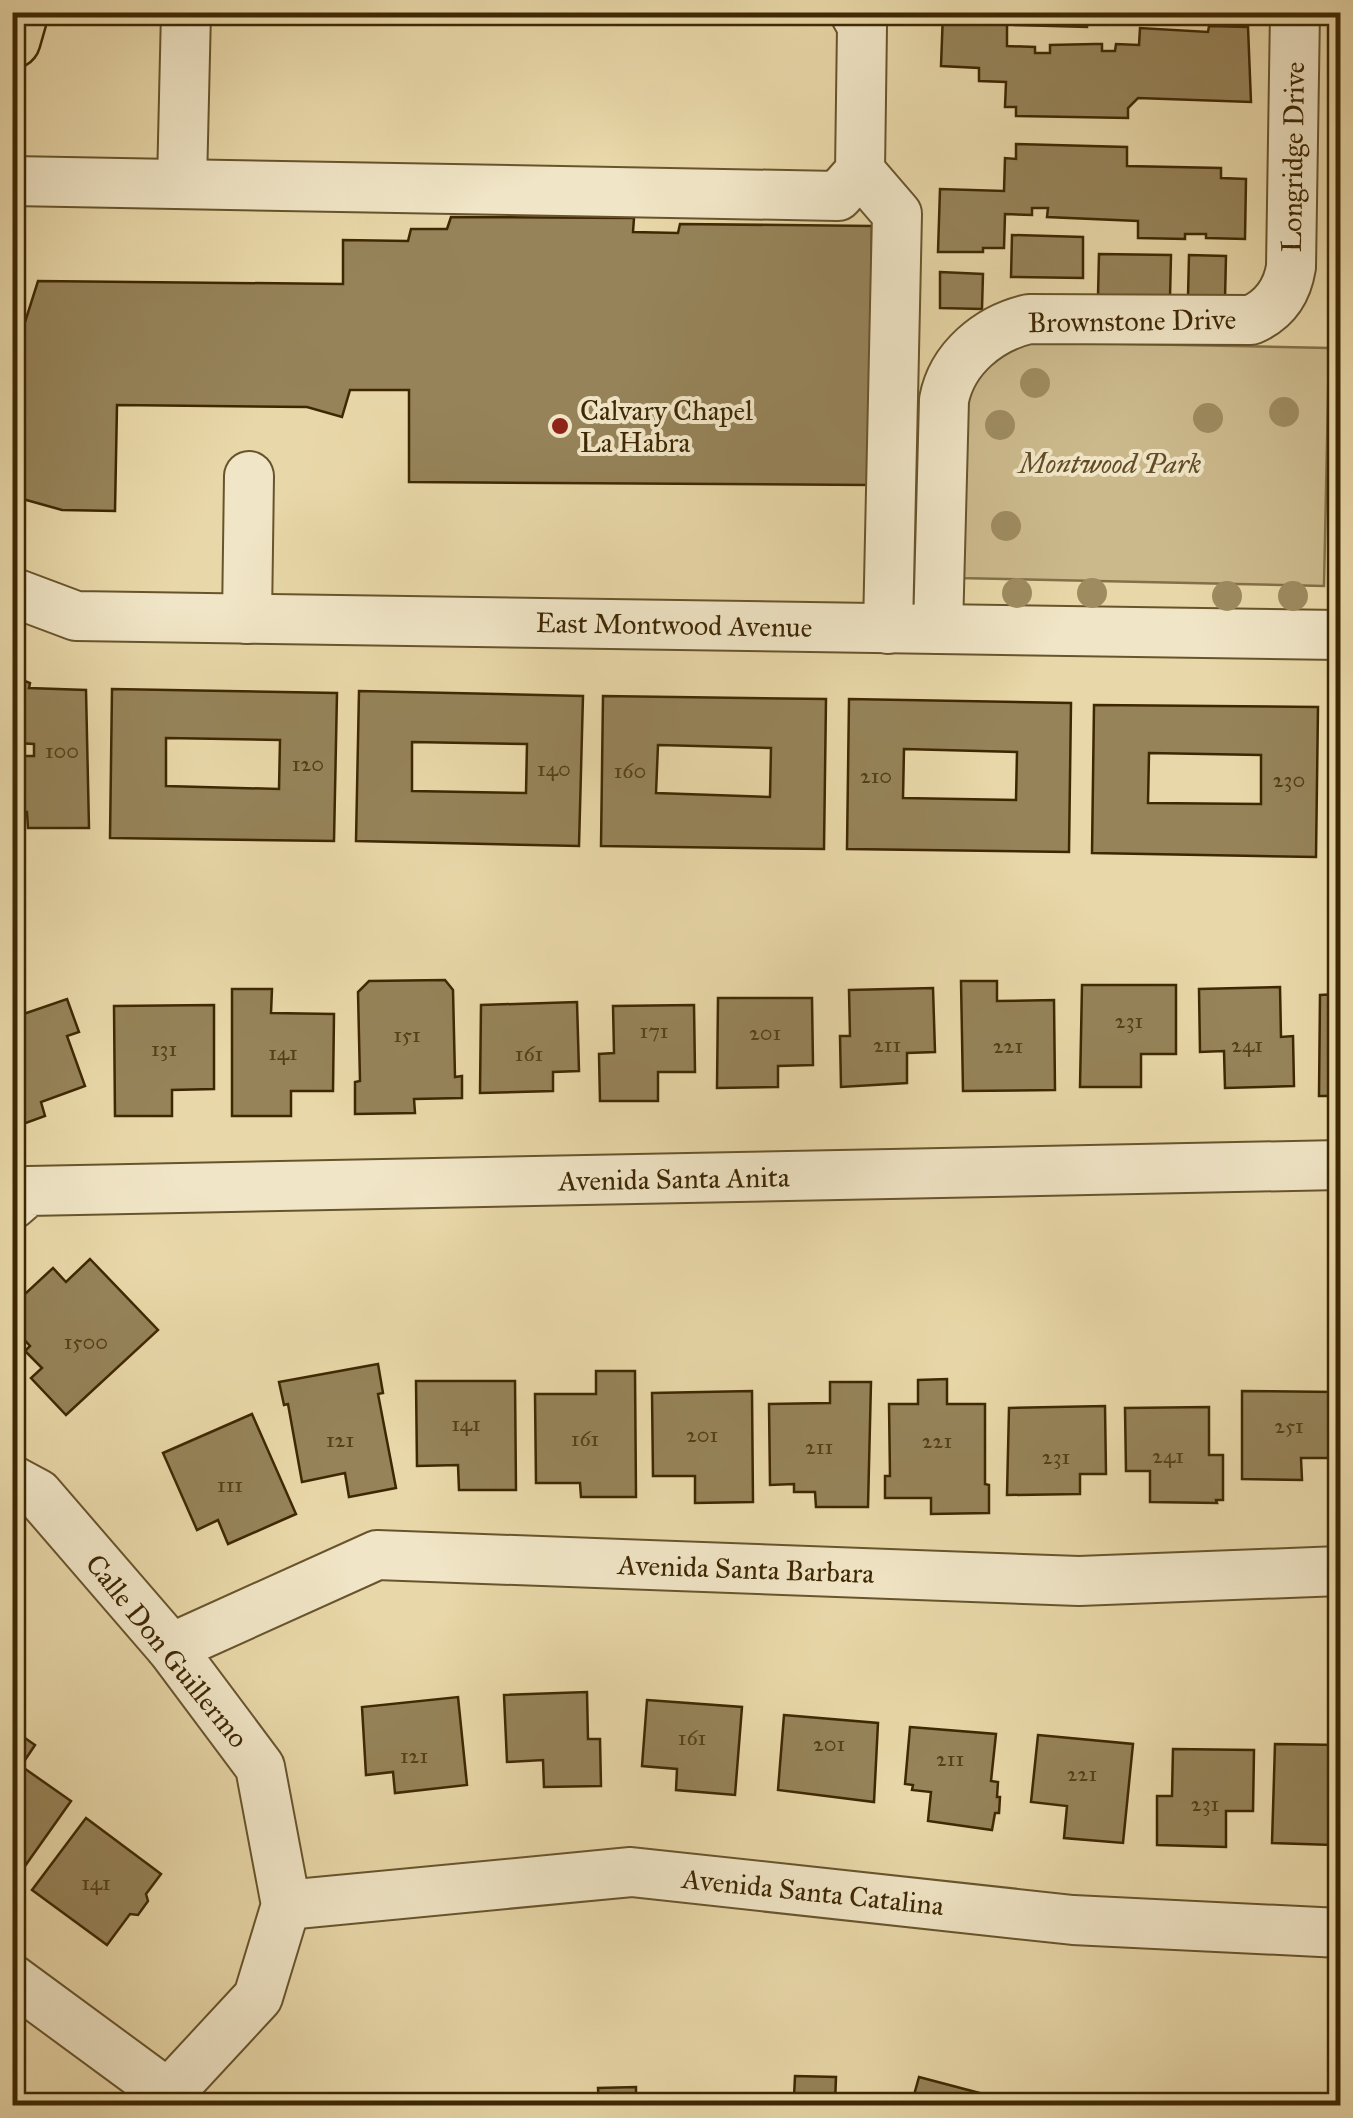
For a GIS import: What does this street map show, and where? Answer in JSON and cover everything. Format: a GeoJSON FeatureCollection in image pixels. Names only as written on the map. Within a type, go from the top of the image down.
{"type":"FeatureCollection","features":[{"type":"Feature","properties":{"kind":"main road"},"geometry":{"type":"LineString","coordinates":[[12,40],[20,12]]}},
{"type":"Feature","properties":{"kind":"street"},"geometry":{"type":"LineString","coordinates":[[182,183],[186,12]]}},
{"type":"Feature","properties":{"kind":"street"},"geometry":{"type":"LineString","coordinates":[[12,181],[838,196],[860,170],[862,26],[854,12]]}},
{"type":"Feature","properties":{"kind":"street","name":"Longridge Drive"},"geometry":{"type":"LineString","coordinates":[[1278,299],[1291,267],[1295,12]]}},
{"type":"Feature","properties":{"kind":"street"},"geometry":{"type":"LineString","coordinates":[[860,170],[897,214],[888,628]]}},
{"type":"Feature","properties":{"kind":"street","name":"Brownstone Drive"},"geometry":{"type":"LineString","coordinates":[[938,630],[946,388],[973,348],[1013,323],[1030,319],[1242,321],[1260,316],[1278,299]]}},
{"type":"Feature","properties":{"kind":"street"},"geometry":{"type":"LineString","coordinates":[[247,619],[249,476]]}},
{"type":"Feature","properties":{"kind":"street","name":"East Montwood Avenue"},"geometry":{"type":"LineString","coordinates":[[12,592],[76,616],[1340,635]]}},
{"type":"Feature","properties":{"kind":"street","name":"Avenida Santa Anita"},"geometry":{"type":"LineString","coordinates":[[12,1205],[28,1192],[1340,1165]]}},
{"type":"Feature","properties":{"kind":"street","name":"Calle Don Guillermo"},"geometry":{"type":"LineString","coordinates":[[12,1480],[38,1494],[170,1648],[260,1767],[286,1904],[258,1997],[162,2100]]}},
{"type":"Feature","properties":{"kind":"street","name":"Avenida Santa Barbara"},"geometry":{"type":"LineString","coordinates":[[170,1648],[376,1556],[1079,1580],[1340,1571]]}},
{"type":"Feature","properties":{"kind":"street","name":"Avenida Santa Catalina"},"geometry":{"type":"LineString","coordinates":[[286,1904],[630,1872],[1073,1920],[1340,1933]]}},
{"type":"Feature","properties":{"kind":"street"},"geometry":{"type":"LineString","coordinates":[[12,1979],[162,2100]]}},
{"type":"Feature","properties":{"kind":"green space","name":"Montwood Park"},"geometry":{"type":"Polygon","coordinates":[[[1029,342],[1329,348],[1324,586],[958,578],[962,396],[989,359],[1029,342]]]}},
{"type":"Feature","properties":{"kind":"building"},"geometry":{"type":"Polygon","coordinates":[[[943,12],[1007,12],[1007,46],[1035,47],[1035,53],[1050,53],[1050,45],[1102,44],[1102,51],[1115,51],[1116,44],[1139,45],[1140,28],[1208,32],[1209,26],[1248,27],[1251,102],[1138,98],[1128,108],[1128,118],[1016,116],[1016,107],[1005,107],[1006,82],[979,81],[979,68],[941,66],[943,12]]]}},
{"type":"Feature","properties":{"kind":"building"},"geometry":{"type":"Polygon","coordinates":[[[1015,12],[1087,12],[1087,27],[1015,25],[1015,12]]]}},
{"type":"Feature","properties":{"kind":"building"},"geometry":{"type":"Polygon","coordinates":[[[1016,144],[1127,147],[1127,166],[1221,168],[1221,178],[1246,179],[1245,239],[1206,238],[1206,234],[1185,234],[1185,239],[1138,238],[1138,221],[1047,217],[1048,208],[1032,208],[1032,215],[1005,214],[1004,248],[938,252],[940,189],[1004,191],[1005,158],[1016,159],[1016,144]]]}},
{"type":"Feature","properties":{"kind":"building"},"geometry":{"type":"Polygon","coordinates":[[[451,217],[634,218],[633,232],[678,233],[680,224],[872,226],[870,485],[409,482],[409,390],[350,390],[342,417],[307,407],[117,405],[115,511],[62,510],[12,496],[12,363],[38,281],[343,284],[343,240],[408,241],[411,229],[447,229],[451,217]]]}},
{"type":"Feature","properties":{"kind":"building"},"geometry":{"type":"Polygon","coordinates":[[[1012,235],[1083,237],[1083,278],[1011,277],[1012,235]]]}},
{"type":"Feature","properties":{"kind":"building"},"geometry":{"type":"Polygon","coordinates":[[[1099,254],[1171,255],[1170,297],[1098,296],[1099,254]]]}},
{"type":"Feature","properties":{"kind":"building"},"geometry":{"type":"Polygon","coordinates":[[[1189,255],[1226,256],[1225,299],[1188,297],[1189,255]]]}},
{"type":"Feature","properties":{"kind":"building"},"geometry":{"type":"Polygon","coordinates":[[[940,272],[983,274],[982,309],[940,308],[940,272]]]}},
{"type":"Feature","properties":{"kind":"building"},"geometry":{"type":"Polygon","coordinates":[[[12,676],[30,683],[29,688],[86,690],[89,828],[28,828],[27,812],[12,811],[12,756],[34,756],[34,744],[16,743],[16,735],[12,734],[12,676]]]}},
{"type":"Feature","properties":{"kind":"building"},"geometry":{"type":"Polygon","coordinates":[[[112,689],[337,693],[334,841],[110,838],[112,689]],[[166,738],[166,786],[279,789],[280,740],[166,738]]]}},
{"type":"Feature","properties":{"kind":"building"},"geometry":{"type":"Polygon","coordinates":[[[359,691],[583,696],[579,846],[356,841],[359,691]],[[412,742],[412,791],[526,793],[527,744],[412,742]]]}},
{"type":"Feature","properties":{"kind":"building"},"geometry":{"type":"Polygon","coordinates":[[[603,696],[826,699],[824,849],[601,846],[603,696]],[[658,745],[656,793],[770,797],[771,748],[658,745]]]}},
{"type":"Feature","properties":{"kind":"building"},"geometry":{"type":"Polygon","coordinates":[[[849,699],[1071,703],[1069,852],[847,849],[849,699]],[[904,749],[903,798],[1016,800],[1017,752],[904,749]]]}},
{"type":"Feature","properties":{"kind":"building"},"geometry":{"type":"Polygon","coordinates":[[[1094,705],[1318,707],[1316,857],[1092,853],[1094,705]],[[1149,753],[1148,803],[1261,804],[1261,755],[1149,753]]]}},
{"type":"Feature","properties":{"kind":"building"},"geometry":{"type":"Polygon","coordinates":[[[1340,707],[1340,856],[1337,856],[1340,707]]]}},
{"type":"Feature","properties":{"kind":"building"},"geometry":{"type":"Polygon","coordinates":[[[445,980],[453,990],[455,1077],[462,1076],[462,1098],[414,1099],[415,1113],[355,1114],[355,1082],[360,1081],[358,992],[369,981],[445,980]]]}},
{"type":"Feature","properties":{"kind":"building"},"geometry":{"type":"Polygon","coordinates":[[[961,981],[997,981],[997,1001],[1054,1000],[1055,1090],[963,1091],[961,981]]]}},
{"type":"Feature","properties":{"kind":"building"},"geometry":{"type":"Polygon","coordinates":[[[1082,985],[1176,985],[1176,1054],[1141,1054],[1141,1087],[1080,1087],[1082,985]]]}},
{"type":"Feature","properties":{"kind":"building"},"geometry":{"type":"Polygon","coordinates":[[[1280,987],[1281,1037],[1293,1036],[1294,1086],[1225,1088],[1224,1051],[1200,1052],[1199,989],[1280,987]]]}},
{"type":"Feature","properties":{"kind":"building"},"geometry":{"type":"Polygon","coordinates":[[[933,988],[935,1052],[907,1053],[907,1083],[841,1087],[840,1036],[850,1036],[849,990],[933,988]]]}},
{"type":"Feature","properties":{"kind":"building"},"geometry":{"type":"Polygon","coordinates":[[[232,989],[272,989],[271,1013],[334,1014],[333,1091],[291,1091],[291,1116],[232,1116],[232,989]]]}},
{"type":"Feature","properties":{"kind":"building"},"geometry":{"type":"Polygon","coordinates":[[[1340,994],[1340,1096],[1319,1096],[1320,995],[1340,994]]]}},
{"type":"Feature","properties":{"kind":"building"},"geometry":{"type":"Polygon","coordinates":[[[718,998],[812,998],[813,1065],[778,1066],[778,1087],[717,1088],[718,998]]]}},
{"type":"Feature","properties":{"kind":"building"},"geometry":{"type":"Polygon","coordinates":[[[67,999],[79,1032],[67,1036],[85,1086],[41,1102],[45,1116],[12,1128],[12,1018],[67,999]]]}},
{"type":"Feature","properties":{"kind":"building"},"geometry":{"type":"Polygon","coordinates":[[[577,1002],[579,1071],[553,1072],[553,1091],[480,1093],[481,1005],[577,1002]]]}},
{"type":"Feature","properties":{"kind":"building"},"geometry":{"type":"Polygon","coordinates":[[[214,1005],[214,1089],[172,1090],[172,1116],[115,1116],[114,1006],[214,1005]]]}},
{"type":"Feature","properties":{"kind":"building"},"geometry":{"type":"Polygon","coordinates":[[[694,1005],[695,1072],[658,1072],[658,1101],[600,1101],[599,1054],[614,1053],[613,1006],[694,1005]]]}},
{"type":"Feature","properties":{"kind":"building"},"geometry":{"type":"Polygon","coordinates":[[[90,1259],[158,1330],[66,1415],[31,1378],[42,1368],[25,1351],[30,1346],[17,1332],[12,1336],[12,1306],[53,1268],[66,1282],[90,1259]]]}},
{"type":"Feature","properties":{"kind":"building"},"geometry":{"type":"Polygon","coordinates":[[[378,1364],[383,1393],[378,1394],[396,1488],[349,1497],[345,1473],[302,1482],[288,1404],[284,1405],[279,1382],[378,1364]]]}},
{"type":"Feature","properties":{"kind":"building"},"geometry":{"type":"Polygon","coordinates":[[[596,1371],[635,1371],[636,1497],[581,1497],[580,1483],[536,1483],[535,1394],[596,1394],[596,1371]]]}},
{"type":"Feature","properties":{"kind":"building"},"geometry":{"type":"Polygon","coordinates":[[[947,1379],[947,1404],[985,1404],[989,1513],[931,1514],[931,1498],[885,1498],[885,1476],[890,1476],[889,1404],[918,1404],[918,1380],[947,1379]]]}},
{"type":"Feature","properties":{"kind":"building"},"geometry":{"type":"Polygon","coordinates":[[[416,1381],[515,1381],[516,1490],[459,1490],[458,1465],[417,1466],[416,1381]]]}},
{"type":"Feature","properties":{"kind":"building"},"geometry":{"type":"Polygon","coordinates":[[[830,1382],[871,1382],[868,1507],[816,1507],[815,1492],[794,1492],[794,1484],[770,1485],[769,1404],[830,1403],[830,1382]]]}},
{"type":"Feature","properties":{"kind":"building"},"geometry":{"type":"Polygon","coordinates":[[[752,1391],[753,1502],[695,1503],[695,1476],[653,1476],[652,1393],[752,1391]]]}},
{"type":"Feature","properties":{"kind":"building"},"geometry":{"type":"Polygon","coordinates":[[[1242,1391],[1337,1392],[1337,1458],[1301,1458],[1302,1480],[1242,1479],[1242,1391]]]}},
{"type":"Feature","properties":{"kind":"building"},"geometry":{"type":"Polygon","coordinates":[[[1105,1406],[1106,1474],[1080,1474],[1080,1494],[1007,1495],[1009,1408],[1105,1406]]]}},
{"type":"Feature","properties":{"kind":"building"},"geometry":{"type":"Polygon","coordinates":[[[1209,1407],[1209,1455],[1223,1455],[1223,1500],[1150,1502],[1150,1471],[1126,1471],[1125,1408],[1209,1407]]]}},
{"type":"Feature","properties":{"kind":"building"},"geometry":{"type":"Polygon","coordinates":[[[252,1414],[296,1514],[228,1544],[218,1520],[197,1530],[163,1453],[252,1414]]]}},
{"type":"Feature","properties":{"kind":"building"},"geometry":{"type":"Polygon","coordinates":[[[587,1692],[588,1739],[600,1739],[601,1786],[544,1787],[543,1760],[507,1762],[504,1695],[587,1692]]]}},
{"type":"Feature","properties":{"kind":"building"},"geometry":{"type":"Polygon","coordinates":[[[458,1697],[467,1785],[395,1793],[393,1772],[366,1775],[362,1707],[458,1697]]]}},
{"type":"Feature","properties":{"kind":"building"},"geometry":{"type":"Polygon","coordinates":[[[647,1700],[742,1707],[735,1795],[676,1790],[677,1769],[642,1766],[647,1700]]]}},
{"type":"Feature","properties":{"kind":"building"},"geometry":{"type":"Polygon","coordinates":[[[784,1715],[878,1723],[874,1802],[778,1790],[784,1715]]]}},
{"type":"Feature","properties":{"kind":"building"},"geometry":{"type":"Polygon","coordinates":[[[910,1727],[996,1734],[991,1781],[998,1782],[1000,1797],[992,1830],[928,1821],[931,1792],[912,1790],[913,1785],[905,1784],[910,1727]]]}},
{"type":"Feature","properties":{"kind":"building"},"geometry":{"type":"Polygon","coordinates":[[[12,1729],[35,1745],[21,1766],[71,1801],[25,1866],[12,1858],[12,1729]]]}},
{"type":"Feature","properties":{"kind":"building"},"geometry":{"type":"Polygon","coordinates":[[[1038,1735],[1133,1744],[1123,1843],[1064,1838],[1067,1806],[1031,1802],[1038,1735]]]}},
{"type":"Feature","properties":{"kind":"building"},"geometry":{"type":"Polygon","coordinates":[[[1275,1744],[1340,1745],[1340,1812],[1333,1812],[1333,1845],[1272,1843],[1275,1744]]]}},
{"type":"Feature","properties":{"kind":"building"},"geometry":{"type":"Polygon","coordinates":[[[1173,1749],[1254,1750],[1253,1811],[1226,1811],[1226,1847],[1157,1845],[1157,1796],[1172,1796],[1173,1749]]]}},
{"type":"Feature","properties":{"kind":"building"},"geometry":{"type":"Polygon","coordinates":[[[86,1818],[161,1874],[146,1894],[148,1901],[138,1915],[130,1914],[107,1945],[32,1890],[86,1818]]]}},
{"type":"Feature","properties":{"kind":"building"},"geometry":{"type":"Polygon","coordinates":[[[795,2076],[836,2077],[835,2104],[735,2106],[735,2096],[794,2097],[795,2076]]]}},
{"type":"Feature","properties":{"kind":"building"},"geometry":{"type":"Polygon","coordinates":[[[919,2077],[1006,2100],[1005,2106],[911,2106],[919,2077]]]}},
{"type":"Feature","properties":{"kind":"building"},"geometry":{"type":"Polygon","coordinates":[[[636,2087],[636,2106],[599,2106],[598,2088],[636,2087]]]}},
{"type":"Feature","properties":{"kind":"place","name":"Calvary Chapel La Habra"},"geometry":{"type":"Point","coordinates":[560,426]}}]}
